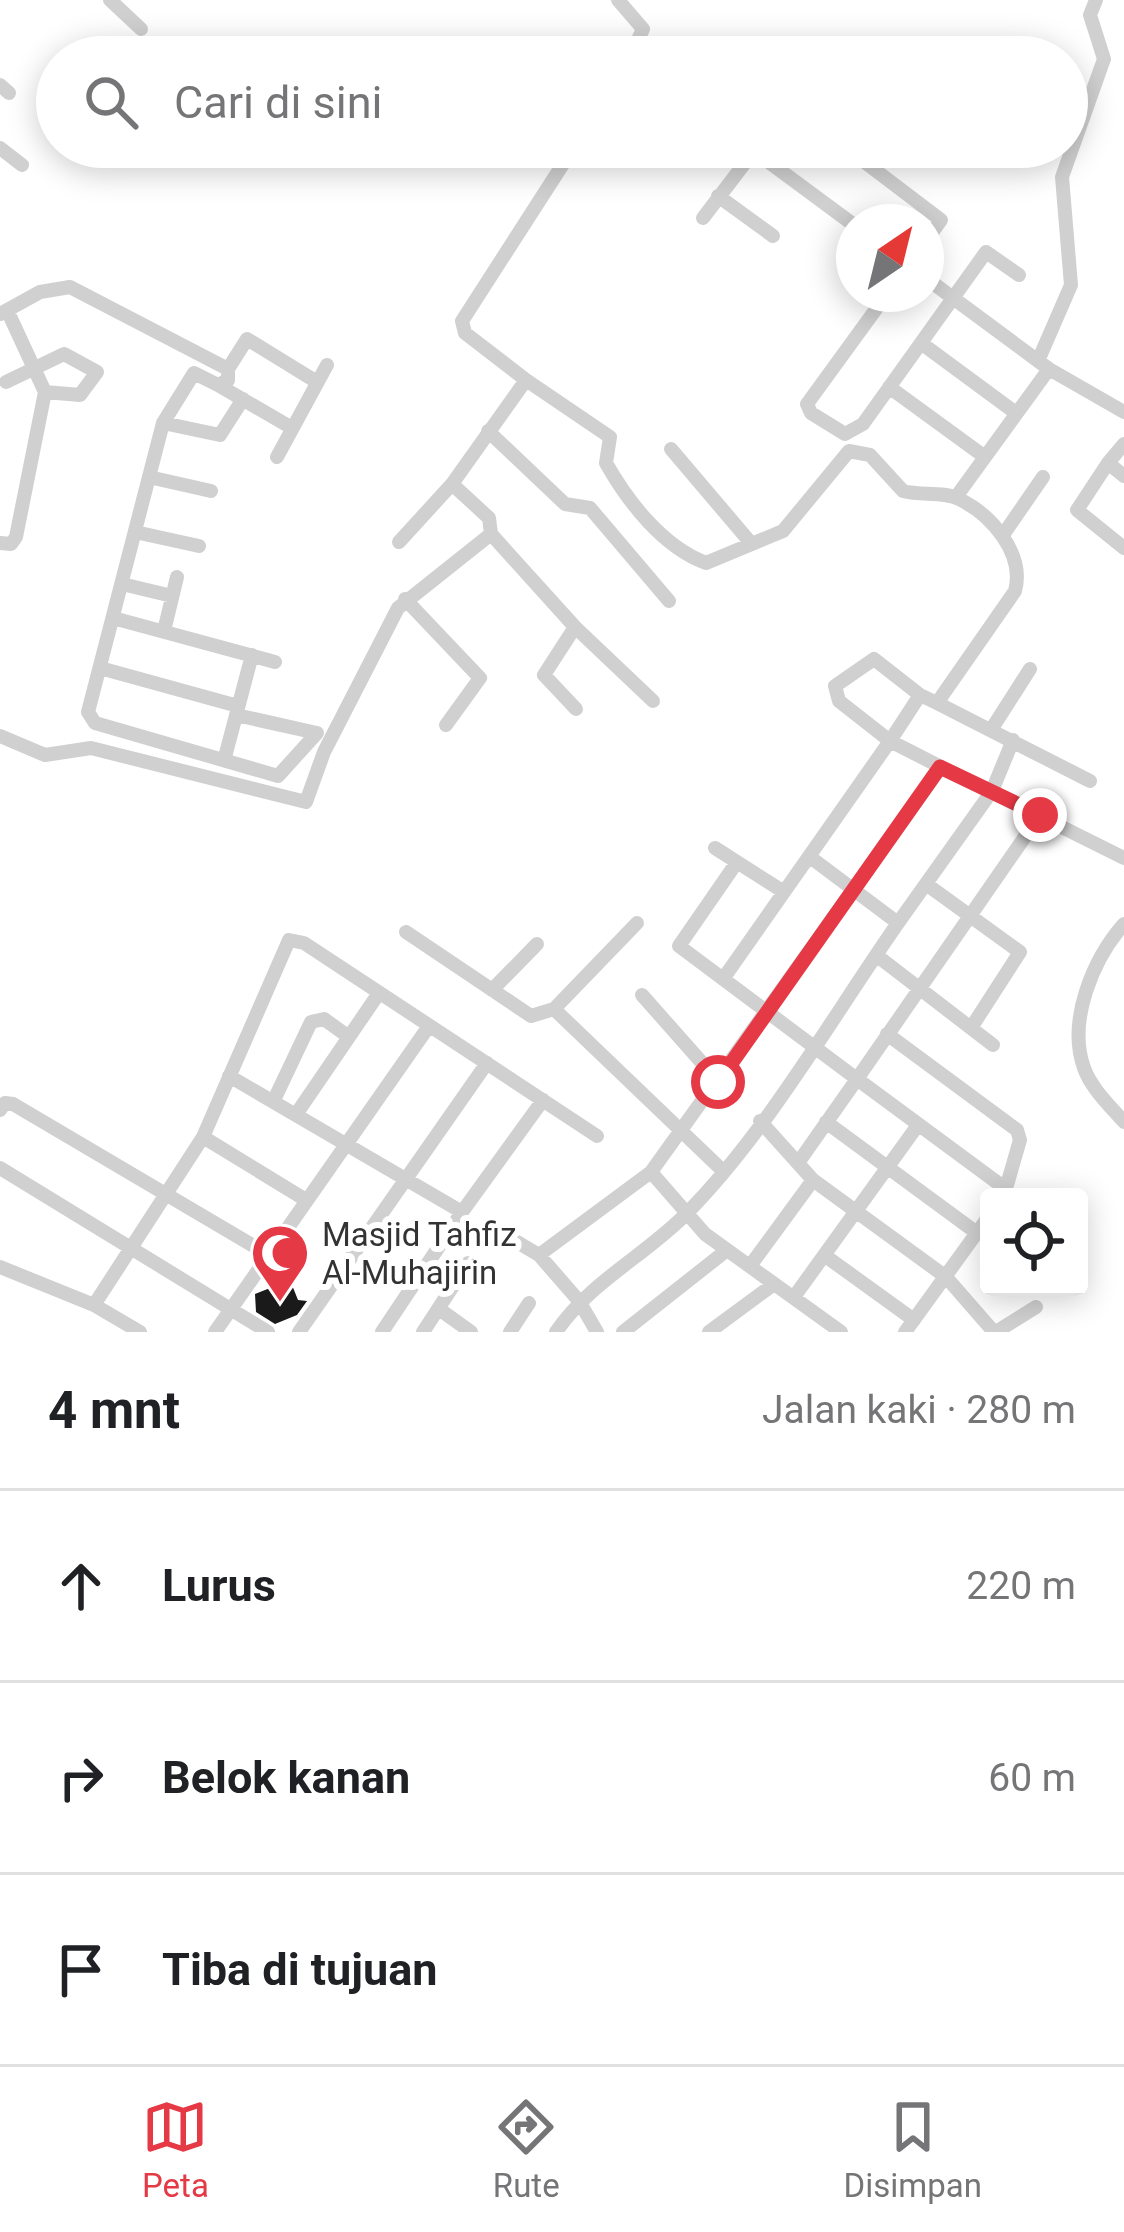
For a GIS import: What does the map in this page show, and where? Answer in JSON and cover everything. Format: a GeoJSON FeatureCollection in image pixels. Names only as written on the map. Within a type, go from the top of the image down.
{"type":"FeatureCollection","features":[{"type":"Feature","properties":{"kind":"street"},"geometry":{"type":"LineString","coordinates":[[110,0],[141,29]]}},
{"type":"Feature","properties":{"kind":"street"},"geometry":{"type":"LineString","coordinates":[[618,0],[643,29],[640,36]]}},
{"type":"Feature","properties":{"kind":"street"},"geometry":{"type":"LineString","coordinates":[[1088,103],[1104,58],[1090,15],[1096,0]]}},
{"type":"Feature","properties":{"kind":"street"},"geometry":{"type":"LineString","coordinates":[[0,148],[22,165]]}},
{"type":"Feature","properties":{"kind":"street"},"geometry":{"type":"LineString","coordinates":[[560,168],[462,321],[466,333],[610,437],[607,466],[642,513],[678,548],[713,562],[782,531],[849,451],[870,455],[903,490],[956,497],[1003,535],[1019,575],[1015,591],[937,703]]}},
{"type":"Feature","properties":{"kind":"street"},"geometry":{"type":"LineString","coordinates":[[703,218],[740,168]]}},
{"type":"Feature","properties":{"kind":"street"},"geometry":{"type":"LineString","coordinates":[[777,168],[836,212]]}},
{"type":"Feature","properties":{"kind":"street"},"geometry":{"type":"LineString","coordinates":[[872,168],[920,204]]}},
{"type":"Feature","properties":{"kind":"street"},"geometry":{"type":"LineString","coordinates":[[956,497],[1044,365],[1071,285],[1062,177],[1065,168]]}},
{"type":"Feature","properties":{"kind":"street"},"geometry":{"type":"LineString","coordinates":[[718,196],[773,236]]}},
{"type":"Feature","properties":{"kind":"street"},"geometry":{"type":"LineString","coordinates":[[874,312],[807,404],[811,413],[845,434],[863,424],[986,252],[1019,275]]}},
{"type":"Feature","properties":{"kind":"street"},"geometry":{"type":"LineString","coordinates":[[0,543],[11,544],[16,537],[45,392],[3,312],[40,292],[70,287],[228,369]]}},
{"type":"Feature","properties":{"kind":"street"},"geometry":{"type":"LineString","coordinates":[[944,291],[1044,365],[1124,412]]}},
{"type":"Feature","properties":{"kind":"street"},"geometry":{"type":"LineString","coordinates":[[218,386],[228,380],[228,369],[247,339],[317,382]]}},
{"type":"Feature","properties":{"kind":"street"},"geometry":{"type":"LineString","coordinates":[[921,343],[1016,413]]}},
{"type":"Feature","properties":{"kind":"street"},"geometry":{"type":"LineString","coordinates":[[6,382],[33,366],[71,355],[97,372],[80,395],[45,392]]}},
{"type":"Feature","properties":{"kind":"street"},"geometry":{"type":"LineString","coordinates":[[277,457],[327,365]]}},
{"type":"Feature","properties":{"kind":"street"},"geometry":{"type":"LineString","coordinates":[[100,668],[317,733],[278,776],[95,723],[88,712],[163,423],[194,373],[292,428]]}},
{"type":"Feature","properties":{"kind":"street"},"geometry":{"type":"LineString","coordinates":[[400,542],[452,484],[526,380]]}},
{"type":"Feature","properties":{"kind":"street"},"geometry":{"type":"LineString","coordinates":[[890,387],[986,457]]}},
{"type":"Feature","properties":{"kind":"street"},"geometry":{"type":"LineString","coordinates":[[163,423],[215,437],[243,399]]}},
{"type":"Feature","properties":{"kind":"street"},"geometry":{"type":"LineString","coordinates":[[488,430],[565,504],[590,508],[669,601]]}},
{"type":"Feature","properties":{"kind":"street"},"geometry":{"type":"LineString","coordinates":[[1124,444],[1077,510],[1124,548]]}},
{"type":"Feature","properties":{"kind":"street"},"geometry":{"type":"LineString","coordinates":[[671,449],[750,542]]}},
{"type":"Feature","properties":{"kind":"street"},"geometry":{"type":"LineString","coordinates":[[1108,463],[1124,476]]}},
{"type":"Feature","properties":{"kind":"street"},"geometry":{"type":"LineString","coordinates":[[149,477],[212,491]]}},
{"type":"Feature","properties":{"kind":"street"},"geometry":{"type":"LineString","coordinates":[[1003,535],[1043,477]]}},
{"type":"Feature","properties":{"kind":"street"},"geometry":{"type":"LineString","coordinates":[[452,484],[489,518],[491,534],[575,628],[653,701]]}},
{"type":"Feature","properties":{"kind":"street"},"geometry":{"type":"LineString","coordinates":[[135,532],[199,546]]}},
{"type":"Feature","properties":{"kind":"street"},"geometry":{"type":"LineString","coordinates":[[0,736],[45,754],[91,748],[306,802],[324,752],[405,599],[491,534]]}},
{"type":"Feature","properties":{"kind":"street"},"geometry":{"type":"LineString","coordinates":[[164,631],[177,577]]}},
{"type":"Feature","properties":{"kind":"street"},"geometry":{"type":"LineString","coordinates":[[122,584],[172,596]]}},
{"type":"Feature","properties":{"kind":"street"},"geometry":{"type":"LineString","coordinates":[[405,599],[480,678],[446,724]]}},
{"type":"Feature","properties":{"kind":"street"},"geometry":{"type":"LineString","coordinates":[[113,618],[275,662]]}},
{"type":"Feature","properties":{"kind":"street"},"geometry":{"type":"LineString","coordinates":[[575,628],[544,675],[575,710]]}},
{"type":"Feature","properties":{"kind":"street"},"geometry":{"type":"LineString","coordinates":[[225,757],[252,655]]}},
{"type":"Feature","properties":{"kind":"street"},"geometry":{"type":"LineString","coordinates":[[1090,781],[920,695],[874,659],[835,686],[838,701],[890,741],[1124,857]]}},
{"type":"Feature","properties":{"kind":"street"},"geometry":{"type":"LineString","coordinates":[[991,730],[1030,669]]}},
{"type":"Feature","properties":{"kind":"street"},"geometry":{"type":"LineString","coordinates":[[723,979],[920,695]]}},
{"type":"Feature","properties":{"kind":"street"},"geometry":{"type":"LineString","coordinates":[[561,1330],[578,1301],[686,1215],[760,1121],[992,791],[1013,740]]}},
{"type":"Feature","properties":{"kind":"street"},"geometry":{"type":"LineString","coordinates":[[538,1255],[651,1172],[940,767]]}},
{"type":"Feature","properties":{"kind":"street"},"geometry":{"type":"LineString","coordinates":[[798,1162],[1040,815]]}},
{"type":"Feature","properties":{"kind":"street"},"geometry":{"type":"LineString","coordinates":[[716,848],[784,892]]}},
{"type":"Feature","properties":{"kind":"street"},"geometry":{"type":"LineString","coordinates":[[810,856],[898,923]]}},
{"type":"Feature","properties":{"kind":"street"},"geometry":{"type":"LineString","coordinates":[[737,862],[680,940],[683,950],[999,1188]]}},
{"type":"Feature","properties":{"kind":"street"},"geometry":{"type":"LineString","coordinates":[[926,884],[1020,952],[971,1028]]}},
{"type":"Feature","properties":{"kind":"street"},"geometry":{"type":"LineString","coordinates":[[406,932],[531,1016],[554,1010],[637,923]]}},
{"type":"Feature","properties":{"kind":"street"},"geometry":{"type":"LineString","coordinates":[[1124,924],[1091,975],[1080,1038],[1088,1078],[1124,1122]]}},
{"type":"Feature","properties":{"kind":"street"},"geometry":{"type":"LineString","coordinates":[[94,1305],[203,1136],[289,940],[304,944],[597,1136]]}},
{"type":"Feature","properties":{"kind":"street"},"geometry":{"type":"LineString","coordinates":[[493,990],[537,944]]}},
{"type":"Feature","properties":{"kind":"street"},"geometry":{"type":"LineString","coordinates":[[876,955],[993,1045]]}},
{"type":"Feature","properties":{"kind":"street"},"geometry":{"type":"LineString","coordinates":[[297,1113],[379,993]]}},
{"type":"Feature","properties":{"kind":"street"},"geometry":{"type":"LineString","coordinates":[[642,995],[718,1082]]}},
{"type":"Feature","properties":{"kind":"street"},"geometry":{"type":"LineString","coordinates":[[554,1010],[721,1169]]}},
{"type":"Feature","properties":{"kind":"street"},"geometry":{"type":"LineString","coordinates":[[274,1100],[316,1018],[349,1037]]}},
{"type":"Feature","properties":{"kind":"street"},"geometry":{"type":"LineString","coordinates":[[215,1332],[429,1026]]}},
{"type":"Feature","properties":{"kind":"street"},"geometry":{"type":"LineString","coordinates":[[887,1034],[1017,1130],[1020,1140],[1006,1188]]}},
{"type":"Feature","properties":{"kind":"street"},"geometry":{"type":"LineString","coordinates":[[299,1332],[487,1063]]}},
{"type":"Feature","properties":{"kind":"street"},"geometry":{"type":"LineString","coordinates":[[229,1076],[346,1140],[462,1212]]}},
{"type":"Feature","properties":{"kind":"street"},"geometry":{"type":"LineString","coordinates":[[382,1332],[543,1100]]}},
{"type":"Feature","properties":{"kind":"street"},"geometry":{"type":"LineString","coordinates":[[0,1111],[5,1103],[13,1104],[269,1255]]}},
{"type":"Feature","properties":{"kind":"street"},"geometry":{"type":"LineString","coordinates":[[760,1121],[813,1180],[946,1277],[995,1332],[1036,1307]]}},
{"type":"Feature","properties":{"kind":"street"},"geometry":{"type":"LineString","coordinates":[[826,1122],[976,1233]]}},
{"type":"Feature","properties":{"kind":"street"},"geometry":{"type":"LineString","coordinates":[[794,1297],[918,1125]]}},
{"type":"Feature","properties":{"kind":"street"},"geometry":{"type":"LineString","coordinates":[[203,1136],[306,1200]]}},
{"type":"Feature","properties":{"kind":"street"},"geometry":{"type":"LineString","coordinates":[[0,1168],[268,1332]]}},
{"type":"Feature","properties":{"kind":"street"},"geometry":{"type":"LineString","coordinates":[[651,1172],[686,1215],[830,1329]]}},
{"type":"Feature","properties":{"kind":"street"},"geometry":{"type":"LineString","coordinates":[[750,1266],[813,1180]]}},
{"type":"Feature","properties":{"kind":"street"},"geometry":{"type":"LineString","coordinates":[[824,1255],[910,1326],[980,1228]]}},
{"type":"Feature","properties":{"kind":"street"},"geometry":{"type":"LineString","coordinates":[[512,1240],[538,1255],[578,1301],[596,1332]]}},
{"type":"Feature","properties":{"kind":"street"},"geometry":{"type":"LineString","coordinates":[[623,1332],[727,1250]]}},
{"type":"Feature","properties":{"kind":"street"},"geometry":{"type":"LineString","coordinates":[[423,1332],[468,1263]]}},
{"type":"Feature","properties":{"kind":"street"},"geometry":{"type":"LineString","coordinates":[[0,1268],[94,1305],[140,1332]]}},
{"type":"Feature","properties":{"kind":"street"},"geometry":{"type":"LineString","coordinates":[[710,1332],[774,1284]]}},
{"type":"Feature","properties":{"kind":"street"},"geometry":{"type":"LineString","coordinates":[[510,1332],[529,1303]]}},
{"type":"Feature","properties":{"kind":"street"},"geometry":{"type":"LineString","coordinates":[[440,1309],[471,1332]]}},
{"type":"Feature","properties":{"kind":"building","name":"Masjid Tahfiz Al-Muhajirin"},"geometry":{"type":"Polygon","coordinates":[[[290,1280],[298,1300],[307,1301],[297,1315],[275,1324],[256,1312],[255,1294],[290,1280]]]}},
{"type":"Feature","properties":{"kind":"place","name":"Masjid Tahfiz Al-Muhajirin"},"geometry":{"type":"Point","coordinates":[280,1304]}},
{"type":"Feature","properties":{"kind":"route"},"geometry":{"type":"LineString","coordinates":[[718,1082],[940,767],[1040,815]]}}]}
